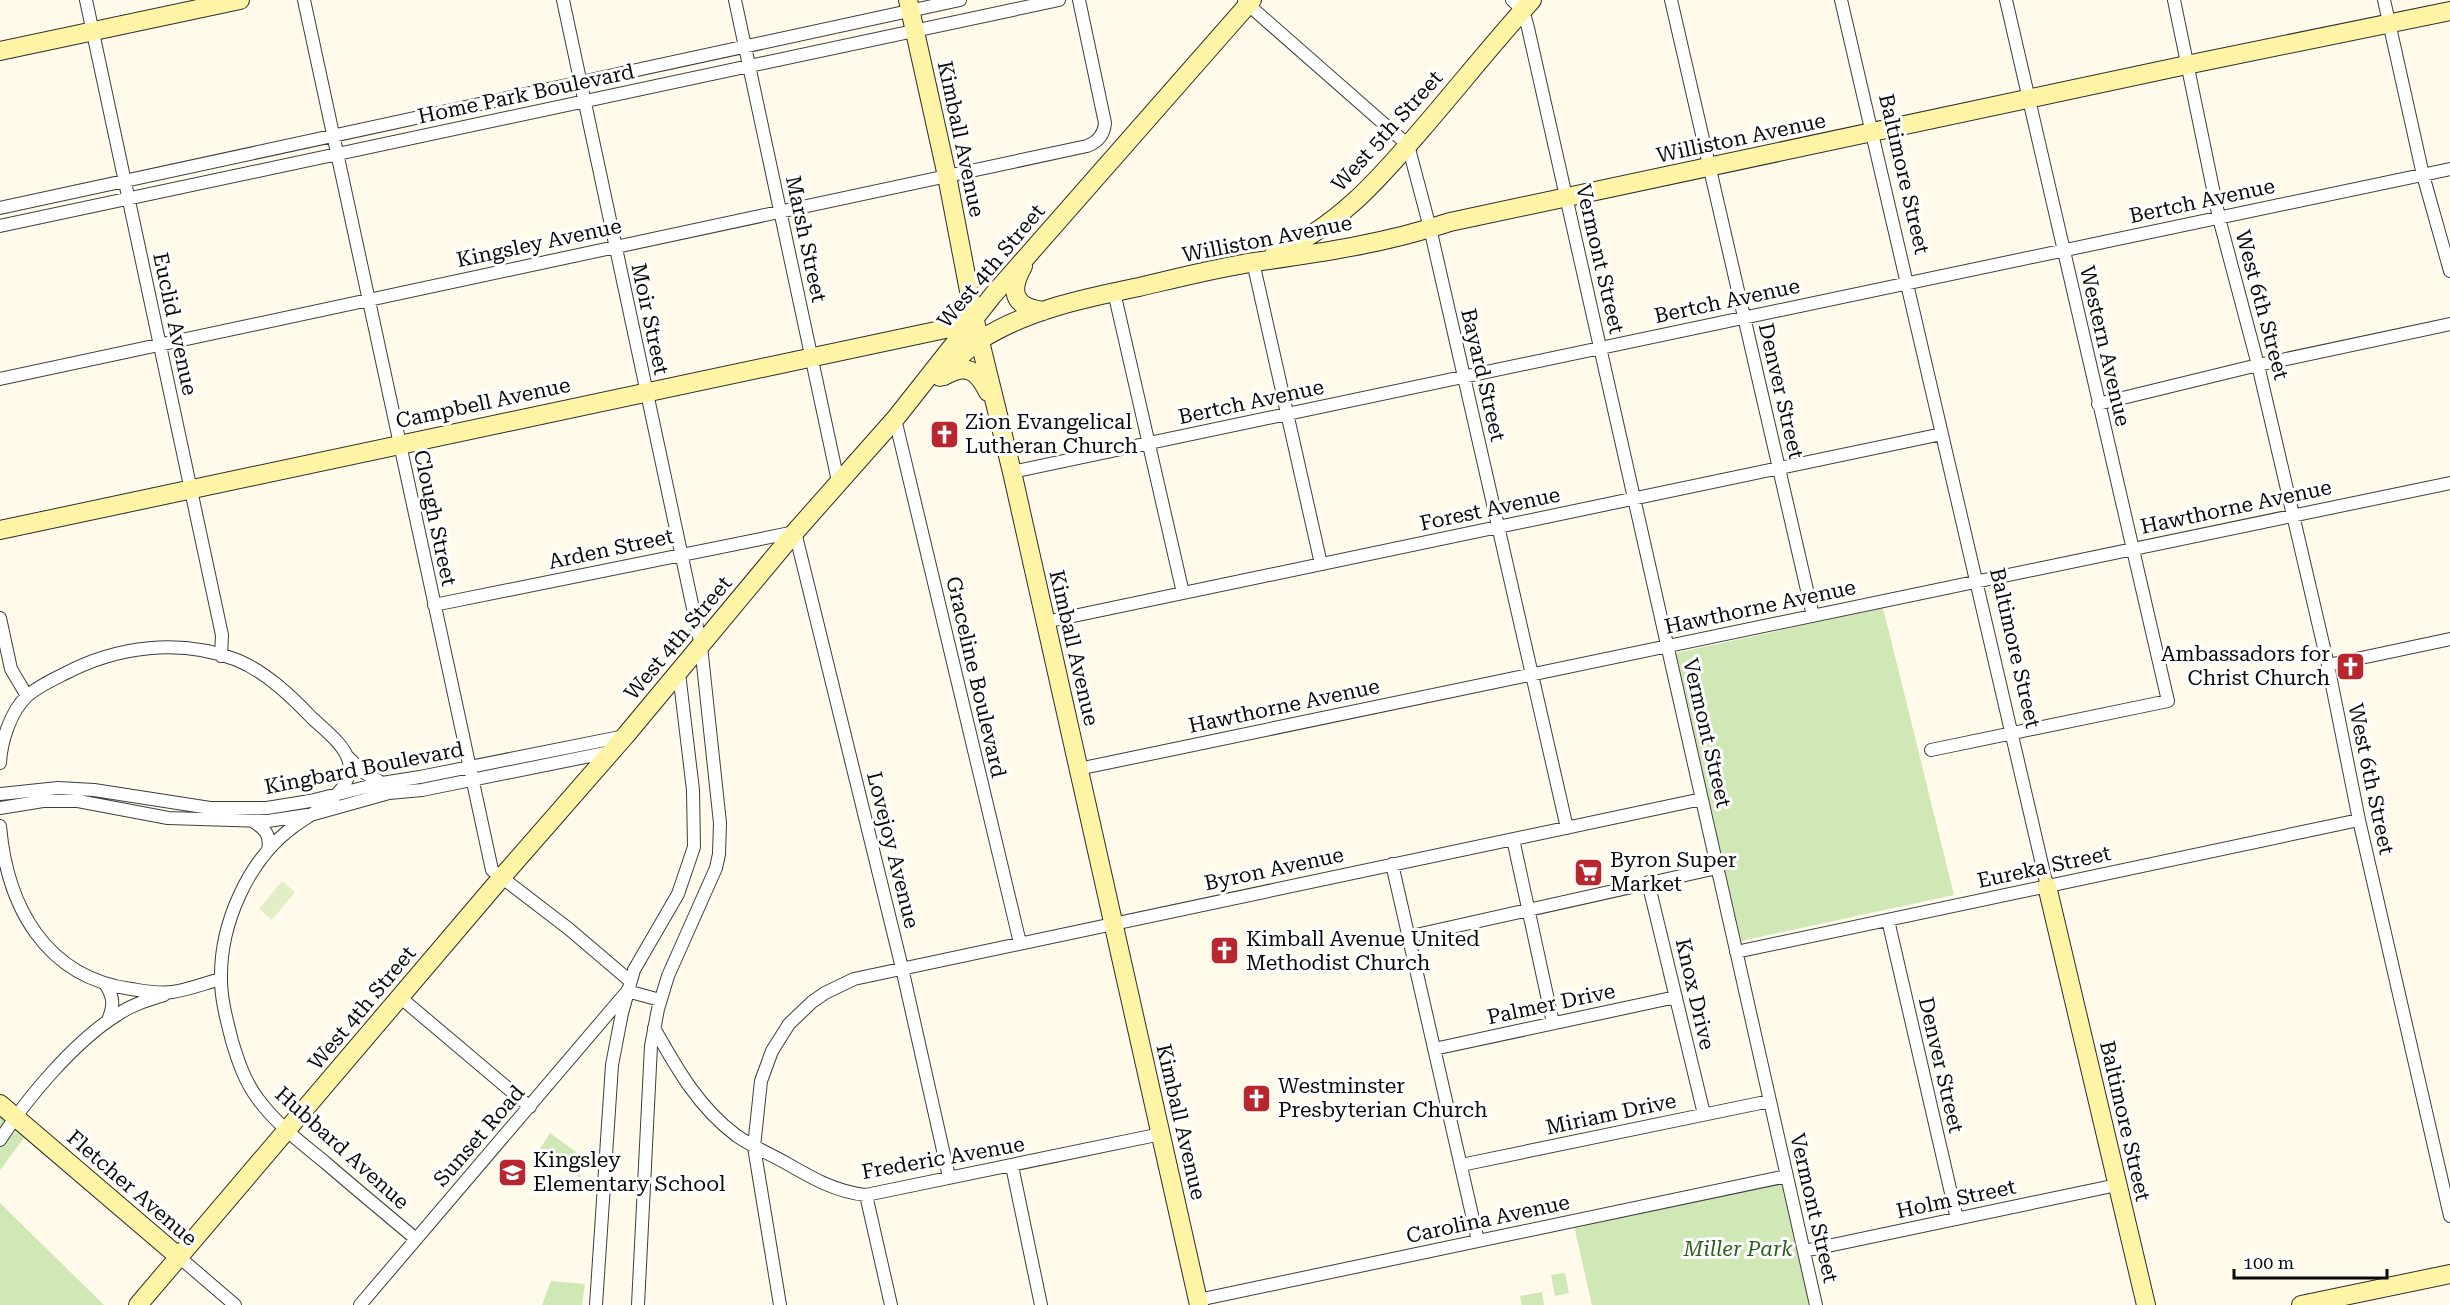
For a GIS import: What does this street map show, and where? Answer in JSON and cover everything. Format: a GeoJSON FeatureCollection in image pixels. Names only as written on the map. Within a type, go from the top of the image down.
{"type":"FeatureCollection","features":[{"type":"Feature","properties":{"kind":"main road"},"geometry":{"type":"LineString","coordinates":[[0,51],[240,0]]}},
{"type":"Feature","properties":{"kind":"main road","name":"West 4th Street"},"geometry":{"type":"LineString","coordinates":[[138,1305],[502,877],[612,752],[795,532],[895,419],[974,317],[1248,1]]}},
{"type":"Feature","properties":{"kind":"main road","name":"West 5th Street"},"geometry":{"type":"LineString","coordinates":[[1253,262],[1286,249],[1329,223],[1364,194],[1408,145],[1522,3]]}},
{"type":"Feature","properties":{"kind":"main road","name":"Kimball Avenue"},"geometry":{"type":"LineString","coordinates":[[909,5],[947,176],[974,317],[1012,472],[1199,1302]]}},
{"type":"Feature","properties":{"kind":"main road","name":"Williston Avenue"},"geometry":{"type":"LineString","coordinates":[[895,419],[980,341],[1043,310],[1253,262],[1290,258],[1415,234],[1450,222],[2189,64],[2450,11]]}},
{"type":"Feature","properties":{"kind":"main road"},"geometry":{"type":"LineString","coordinates":[[1030,254],[1015,283],[1015,292],[1017,300],[1023,306],[1043,310]]}},
{"type":"Feature","properties":{"kind":"main road","name":"Campbell Avenue"},"geometry":{"type":"LineString","coordinates":[[0,530],[950,328],[974,317]]}},
{"type":"Feature","properties":{"kind":"main road"},"geometry":{"type":"LineString","coordinates":[[935,381],[954,370],[964,368],[971,370],[984,385],[996,407]]}},
{"type":"Feature","properties":{"kind":"main road","name":"Baltimore Street"},"geometry":{"type":"LineString","coordinates":[[2047,886],[2146,1305]]}},
{"type":"Feature","properties":{"kind":"main road","name":"Fletcher Avenue"},"geometry":{"type":"LineString","coordinates":[[0,1104],[179,1257]]}},
{"type":"Feature","properties":{"kind":"main road"},"geometry":{"type":"LineString","coordinates":[[2301,1305],[2450,1274]]}},
{"type":"Feature","properties":{"kind":"street","name":"Euclid Avenue"},"geometry":{"type":"LineString","coordinates":[[86,0],[222,635],[221,656]]}},
{"type":"Feature","properties":{"kind":"street","name":"Clough Street"},"geometry":{"type":"LineString","coordinates":[[304,0],[492,870],[569,929],[628,988]]}},
{"type":"Feature","properties":{"kind":"street","name":"Moir Street"},"geometry":{"type":"LineString","coordinates":[[563,0],[702,645],[718,799],[719,854],[712,882],[674,961],[660,1000],[654,1028],[648,1075],[638,1305]]}},
{"type":"Feature","properties":{"kind":"street","name":"Marsh Street"},"geometry":{"type":"LineString","coordinates":[[735,0],[838,486]]}},
{"type":"Feature","properties":{"kind":"street","name":"Home Park Boulevard"},"geometry":{"type":"LineString","coordinates":[[0,208],[745,47],[909,5],[960,0]]}},
{"type":"Feature","properties":{"kind":"street","name":"Home Park Boulevard"},"geometry":{"type":"LineString","coordinates":[[0,226],[1059,0]]}},
{"type":"Feature","properties":{"kind":"street","name":"Kingsley Avenue"},"geometry":{"type":"LineString","coordinates":[[0,379],[1096,143],[1106,123],[1079,0]]}},
{"type":"Feature","properties":{"kind":"street","name":"Denver Street"},"geometry":{"type":"LineString","coordinates":[[1671,0],[1813,616]]}},
{"type":"Feature","properties":{"kind":"street","name":"Baltimore Street"},"geometry":{"type":"LineString","coordinates":[[1841,0],[2047,886]]}},
{"type":"Feature","properties":{"kind":"street","name":"Western Avenue"},"geometry":{"type":"LineString","coordinates":[[2006,0],[2168,701],[2011,735]]}},
{"type":"Feature","properties":{"kind":"street","name":"West 6th Street"},"geometry":{"type":"LineString","coordinates":[[2174,0],[2219,218],[2258,365],[2328,665],[2359,820],[2450,1216]]}},
{"type":"Feature","properties":{"kind":"street"},"geometry":{"type":"LineString","coordinates":[[2384,0],[2423,175],[2450,271]]}},
{"type":"Feature","properties":{"kind":"street"},"geometry":{"type":"LineString","coordinates":[[1248,1],[1408,145]]}},
{"type":"Feature","properties":{"kind":"street","name":"Vermont Street"},"geometry":{"type":"LineString","coordinates":[[1522,3],[1816,1305]]}},
{"type":"Feature","properties":{"kind":"street","name":"Bayard Street"},"geometry":{"type":"LineString","coordinates":[[1408,145],[1430,228],[1567,828]]}},
{"type":"Feature","properties":{"kind":"street","name":"Bertch Avenue"},"geometry":{"type":"LineString","coordinates":[[1012,472],[2450,169]]}},
{"type":"Feature","properties":{"kind":"street"},"geometry":{"type":"LineString","coordinates":[[1253,262],[1321,564]]}},
{"type":"Feature","properties":{"kind":"street"},"geometry":{"type":"LineString","coordinates":[[1114,292],[1183,593]]}},
{"type":"Feature","properties":{"kind":"street"},"geometry":{"type":"LineString","coordinates":[[2098,404],[2258,365],[2450,324]]}},
{"type":"Feature","properties":{"kind":"street","name":"Graceline Boulevard"},"geometry":{"type":"LineString","coordinates":[[895,419],[1020,943]]}},
{"type":"Feature","properties":{"kind":"street","name":"Forest Avenue"},"geometry":{"type":"LineString","coordinates":[[1045,622],[1942,434]]}},
{"type":"Feature","properties":{"kind":"street","name":"Hawthorne Avenue"},"geometry":{"type":"LineString","coordinates":[[1078,769],[2450,483]]}},
{"type":"Feature","properties":{"kind":"street","name":"Arden Street"},"geometry":{"type":"LineString","coordinates":[[434,605],[795,532]]}},
{"type":"Feature","properties":{"kind":"street","name":"Lovejoy Avenue"},"geometry":{"type":"LineString","coordinates":[[795,532],[902,968],[949,1177]]}},
{"type":"Feature","properties":{"kind":"street"},"geometry":{"type":"LineString","coordinates":[[0,618],[11,669],[27,696]]}},
{"type":"Feature","properties":{"kind":"street"},"geometry":{"type":"LineString","coordinates":[[2328,665],[2450,639]]}},
{"type":"Feature","properties":{"kind":"street"},"geometry":{"type":"LineString","coordinates":[[0,763],[7,730],[27,696],[78,667],[130,650],[147,647],[168,648],[221,656],[251,667],[283,690],[332,737],[346,756],[363,772],[382,783]]}},
{"type":"Feature","properties":{"kind":"street"},"geometry":{"type":"LineString","coordinates":[[596,1305],[612,1065],[628,988],[639,958],[678,894],[694,847],[693,790],[679,673]]}},
{"type":"Feature","properties":{"kind":"street","name":"Kingbard Boulevard"},"geometry":{"type":"LineString","coordinates":[[0,794],[49,788],[78,789],[181,804],[242,809],[288,806],[382,783],[626,735]]}},
{"type":"Feature","properties":{"kind":"street"},"geometry":{"type":"LineString","coordinates":[[1931,750],[2011,735]]}},
{"type":"Feature","properties":{"kind":"street","name":"Kingbard Boulevard"},"geometry":{"type":"LineString","coordinates":[[0,808],[43,801],[78,801],[168,818],[254,822],[290,819],[389,793],[422,790],[612,752]]}},
{"type":"Feature","properties":{"kind":"street"},"geometry":{"type":"LineString","coordinates":[[314,814],[344,785],[349,771],[346,756]]}},
{"type":"Feature","properties":{"kind":"street","name":"Byron Avenue"},"geometry":{"type":"LineString","coordinates":[[780,1305],[754,1147],[761,1081],[768,1058],[779,1037],[800,1012],[812,1002],[854,979],[902,968],[1702,799]]}},
{"type":"Feature","properties":{"kind":"street","name":"Hubbard Avenue"},"geometry":{"type":"LineString","coordinates":[[314,814],[294,826],[268,850],[244,886],[229,923],[221,979],[230,1033],[249,1086],[267,1110],[287,1131],[416,1239]]}},
{"type":"Feature","properties":{"kind":"street","name":"Eureka Street"},"geometry":{"type":"LineString","coordinates":[[1736,952],[2359,820]]}},
{"type":"Feature","properties":{"kind":"street"},"geometry":{"type":"LineString","coordinates":[[254,822],[265,830],[269,844],[268,850]]}},
{"type":"Feature","properties":{"kind":"street"},"geometry":{"type":"LineString","coordinates":[[0,826],[7,876],[14,893],[31,927],[59,957],[74,969],[106,985],[144,991],[173,992]]}},
{"type":"Feature","properties":{"kind":"street"},"geometry":{"type":"LineString","coordinates":[[1513,839],[1553,1023]]}},
{"type":"Feature","properties":{"kind":"street"},"geometry":{"type":"LineString","coordinates":[[1392,864],[1478,1240]]}},
{"type":"Feature","properties":{"kind":"street"},"geometry":{"type":"LineString","coordinates":[[1407,937],[1717,868]]}},
{"type":"Feature","properties":{"kind":"street","name":"Knox Drive"},"geometry":{"type":"LineString","coordinates":[[1648,882],[1704,1114]]}},
{"type":"Feature","properties":{"kind":"street","name":"Denver Street"},"geometry":{"type":"LineString","coordinates":[[1888,920],[1957,1219]]}},
{"type":"Feature","properties":{"kind":"street"},"geometry":{"type":"LineString","coordinates":[[0,1140],[15,1117],[71,1054],[108,1021],[132,1006],[221,979]]}},
{"type":"Feature","properties":{"kind":"street"},"geometry":{"type":"LineString","coordinates":[[106,985],[113,998],[113,1009],[108,1021]]}},
{"type":"Feature","properties":{"kind":"street"},"geometry":{"type":"LineString","coordinates":[[628,988],[660,1000]]}},
{"type":"Feature","properties":{"kind":"street","name":"Sunset Road"},"geometry":{"type":"LineString","coordinates":[[360,1305],[530,1107],[628,988]]}},
{"type":"Feature","properties":{"kind":"street","name":"Palmer Drive"},"geometry":{"type":"LineString","coordinates":[[1434,1049],[1676,997]]}},
{"type":"Feature","properties":{"kind":"street"},"geometry":{"type":"LineString","coordinates":[[401,998],[530,1107]]}},
{"type":"Feature","properties":{"kind":"street","name":"Frederic Avenue"},"geometry":{"type":"LineString","coordinates":[[654,1028],[699,1101],[725,1126],[754,1147],[826,1185],[850,1193],[866,1195],[1161,1134]]}},
{"type":"Feature","properties":{"kind":"street","name":"Miriam Drive"},"geometry":{"type":"LineString","coordinates":[[1461,1165],[1770,1101]]}},
{"type":"Feature","properties":{"kind":"street"},"geometry":{"type":"LineString","coordinates":[[1012,1166],[1041,1305]]}},
{"type":"Feature","properties":{"kind":"street","name":"Carolina Avenue"},"geometry":{"type":"LineString","coordinates":[[1199,1302],[1478,1240],[1787,1176]]}},
{"type":"Feature","properties":{"kind":"street","name":"Holm Street"},"geometry":{"type":"LineString","coordinates":[[1804,1251],[2117,1185]]}},
{"type":"Feature","properties":{"kind":"street"},"geometry":{"type":"LineString","coordinates":[[866,1195],[891,1305]]}},
{"type":"Feature","properties":{"kind":"street","name":"Fletcher Avenue"},"geometry":{"type":"LineString","coordinates":[[179,1257],[235,1305]]}},
{"type":"Feature","properties":{"kind":"green space"},"geometry":{"type":"Polygon","coordinates":[[[1883,608],[1954,895],[1741,941],[1676,653],[1883,608]]]}},
{"type":"Feature","properties":{"kind":"green space"},"geometry":{"type":"Polygon","coordinates":[[[282,881],[295,892],[272,920],[259,909],[282,881]]]}},
{"type":"Feature","properties":{"kind":"green space"},"geometry":{"type":"Polygon","coordinates":[[[0,1117],[24,1138],[0,1170],[0,1117]]]}},
{"type":"Feature","properties":{"kind":"green space"},"geometry":{"type":"Polygon","coordinates":[[[550,1133],[576,1152],[581,1178],[538,1152],[550,1133]]]}},
{"type":"Feature","properties":{"kind":"green space","name":"Miller Park"},"geometry":{"type":"Polygon","coordinates":[[[1784,1182],[1810,1305],[1592,1305],[1574,1226],[1784,1182]]]}},
{"type":"Feature","properties":{"kind":"green space"},"geometry":{"type":"Polygon","coordinates":[[[0,1203],[104,1305],[0,1305],[0,1203]]]}},
{"type":"Feature","properties":{"kind":"green space"},"geometry":{"type":"Polygon","coordinates":[[[1565,1273],[1569,1293],[1555,1296],[1551,1275],[1565,1273]]]}},
{"type":"Feature","properties":{"kind":"green space"},"geometry":{"type":"Polygon","coordinates":[[[551,1281],[585,1284],[582,1305],[542,1305],[551,1281]]]}},
{"type":"Feature","properties":{"kind":"green space"},"geometry":{"type":"Polygon","coordinates":[[[1542,1292],[1544,1305],[1522,1305],[1520,1296],[1542,1292]]]}},
{"type":"Feature","properties":{"kind":"place","name":"Zion Evangelical Lutheran Church"},"geometry":{"type":"Point","coordinates":[944,434]}},
{"type":"Feature","properties":{"kind":"place","name":"Ambassadors for Christ Church"},"geometry":{"type":"Point","coordinates":[2351,666]}},
{"type":"Feature","properties":{"kind":"place","name":"Byron Super Market"},"geometry":{"type":"Point","coordinates":[1589,872]}},
{"type":"Feature","properties":{"kind":"place","name":"Kimball Avenue United Methodist Church"},"geometry":{"type":"Point","coordinates":[1225,951]}},
{"type":"Feature","properties":{"kind":"place","name":"Westminster Presbyterian Church"},"geometry":{"type":"Point","coordinates":[1257,1098]}},
{"type":"Feature","properties":{"kind":"place","name":"Kingsley Elementary School"},"geometry":{"type":"Point","coordinates":[512,1172]}}]}
